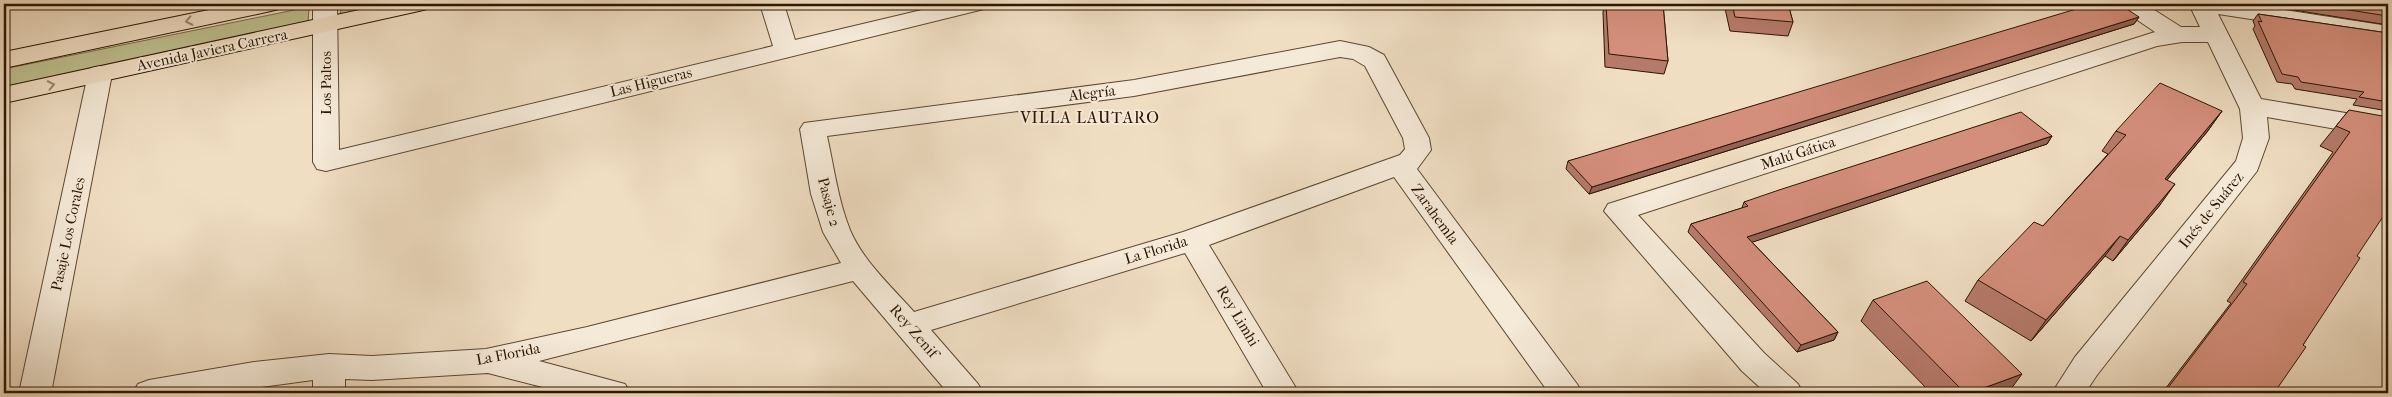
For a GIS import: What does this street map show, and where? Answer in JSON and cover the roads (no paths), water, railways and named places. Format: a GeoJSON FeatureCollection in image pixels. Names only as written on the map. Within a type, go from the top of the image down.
{"type":"FeatureCollection","features":[{"type":"Feature","properties":{"kind":"main road"},"geometry":{"type":"LineString","coordinates":[[4,60],[271,4]]}},
{"type":"Feature","properties":{"kind":"main road","name":"Avenida Javiera Carrera"},"geometry":{"type":"LineString","coordinates":[[4,95],[100,74],[325,14],[419,4]]}},
{"type":"Feature","properties":{"kind":"street"},"geometry":{"type":"LineString","coordinates":[[772,4],[786,48]]}},
{"type":"Feature","properties":{"kind":"street","name":"Las Higueras"},"geometry":{"type":"LineString","coordinates":[[326,162],[786,48],[976,4]]}},
{"type":"Feature","properties":{"kind":"street"},"geometry":{"type":"LineString","coordinates":[[2129,4],[2176,34]]}},
{"type":"Feature","properties":{"kind":"street"},"geometry":{"type":"LineString","coordinates":[[2202,4],[2388,33]]}},
{"type":"Feature","properties":{"kind":"street","name":"Inés de Suárez"},"geometry":{"type":"LineString","coordinates":[[2068,393],[2086,366],[2248,164],[2256,138],[2251,106],[2202,4]]}},
{"type":"Feature","properties":{"kind":"street","name":"Los Paltos"},"geometry":{"type":"LineString","coordinates":[[325,14],[326,162]]}},
{"type":"Feature","properties":{"kind":"street","name":"Malú Gática"},"geometry":{"type":"LineString","coordinates":[[1787,393],[1753,362],[1618,211],[1923,112],[2176,34],[2217,35]]}},
{"type":"Feature","properties":{"kind":"street","name":"Alegría"},"geometry":{"type":"LineString","coordinates":[[813,129],[1134,88],[1340,49],[1360,52],[1375,61],[1416,138],[1418,144],[1415,156],[1400,166]]}},
{"type":"Feature","properties":{"kind":"street","name":"Pasaje Los Corales"},"geometry":{"type":"LineString","coordinates":[[35,393],[100,74]]}},
{"type":"Feature","properties":{"kind":"street"},"geometry":{"type":"LineString","coordinates":[[2251,106],[2388,129]]}},
{"type":"Feature","properties":{"kind":"street","name":"Pasaje 2"},"geometry":{"type":"LineString","coordinates":[[813,129],[825,194],[837,232],[859,269]]}},
{"type":"Feature","properties":{"kind":"street","name":"La Florida"},"geometry":{"type":"LineString","coordinates":[[910,325],[1192,240],[1400,166]]}},
{"type":"Feature","properties":{"kind":"street","name":"Zarahemla"},"geometry":{"type":"LineString","coordinates":[[1400,166],[1566,393]]}},
{"type":"Feature","properties":{"kind":"street","name":"Rey Limhi"},"geometry":{"type":"LineString","coordinates":[[1192,240],[1283,393]]}},
{"type":"Feature","properties":{"kind":"street","name":"La Florida"},"geometry":{"type":"LineString","coordinates":[[149,393],[254,374],[329,380],[372,368],[486,361],[587,339],[859,269]]}},
{"type":"Feature","properties":{"kind":"street","name":"Rey Zenif"},"geometry":{"type":"LineString","coordinates":[[859,269],[968,393]]}},
{"type":"Feature","properties":{"kind":"street"},"geometry":{"type":"LineString","coordinates":[[486,361],[614,393]]}},
{"type":"Feature","properties":{"kind":"district","name":"VILLA LAUTARO"},"geometry":{"type":"Point","coordinates":[1090,117]}}]}
